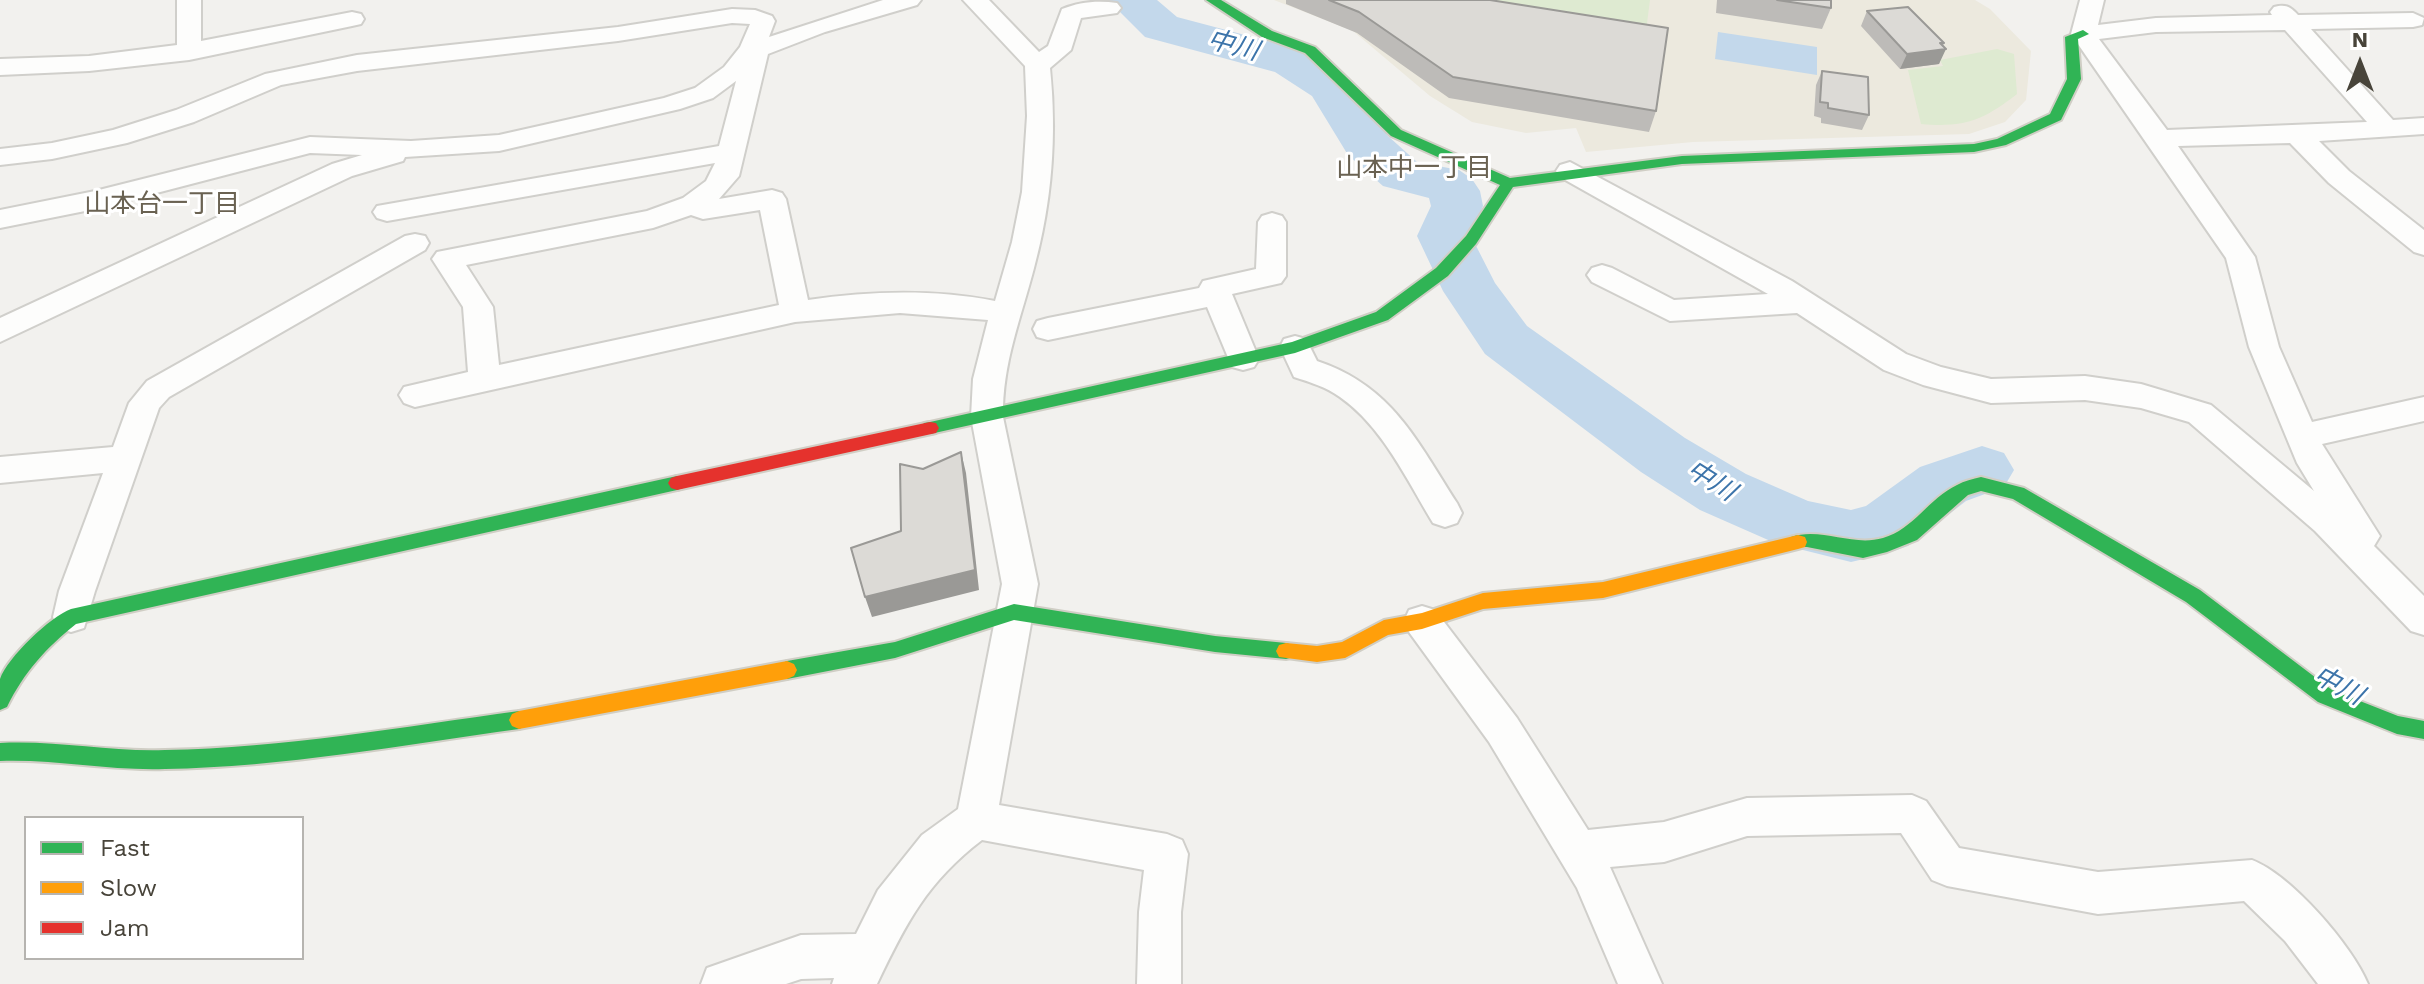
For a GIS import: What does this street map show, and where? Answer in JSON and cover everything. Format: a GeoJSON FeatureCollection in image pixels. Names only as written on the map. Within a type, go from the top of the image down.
{"type":"FeatureCollection","features":[{"type":"Feature","properties":{"kind":"street"},"geometry":{"type":"LineString","coordinates":[[189,0],[189,53]]}},
{"type":"Feature","properties":{"kind":"street"},"geometry":{"type":"LineString","coordinates":[[0,219],[109,196],[310,145],[411,149],[499,143],[671,104],[716,86],[754,49],[909,0]]}},
{"type":"Feature","properties":{"kind":"street"},"geometry":{"type":"LineString","coordinates":[[723,984],[801,957],[861,970],[893,905],[937,849],[976,820],[1020,584],[987,417],[985,390],[1004,313],[1020,268],[1038,183],[1040,90],[1037,65],[1009,32],[975,0]]}},
{"type":"Feature","properties":{"kind":"street"},"geometry":{"type":"LineString","coordinates":[[1212,0],[1267,34],[1310,50],[1396,133],[1508,183],[1654,160],[1974,148],[2001,142],[2056,117],[2074,79],[2071,37],[2156,25],[2413,20]]}},
{"type":"Feature","properties":{"kind":"street"},"geometry":{"type":"LineString","coordinates":[[2083,34],[2092,0]]}},
{"type":"Feature","properties":{"kind":"street"},"geometry":{"type":"LineString","coordinates":[[2271,0],[2387,129]]}},
{"type":"Feature","properties":{"kind":"street"},"geometry":{"type":"LineString","coordinates":[[1037,65],[1059,50],[1063,7],[1109,8]]}},
{"type":"Feature","properties":{"kind":"street"},"geometry":{"type":"LineString","coordinates":[[0,67],[93,64],[189,53],[358,10],[357,63]]}},
{"type":"Feature","properties":{"kind":"street"},"geometry":{"type":"LineString","coordinates":[[0,157],[52,151],[118,137],[185,116],[274,79],[357,63],[605,36],[747,15],[763,21],[725,176],[716,187],[693,204],[653,219],[447,259]]}},
{"type":"Feature","properties":{"kind":"street"},"geometry":{"type":"LineString","coordinates":[[2083,34],[2240,257],[2264,347],[2314,463],[2417,613]]}},
{"type":"Feature","properties":{"kind":"street"},"geometry":{"type":"LineString","coordinates":[[2159,138],[2297,135],[2424,126]]}},
{"type":"Feature","properties":{"kind":"street"},"geometry":{"type":"LineString","coordinates":[[2297,135],[2339,177],[2424,245]]}},
{"type":"Feature","properties":{"kind":"street"},"geometry":{"type":"LineString","coordinates":[[0,331],[342,170],[411,149]]}},
{"type":"Feature","properties":{"kind":"street"},"geometry":{"type":"LineString","coordinates":[[387,212],[731,152]]}},
{"type":"Feature","properties":{"kind":"street"},"geometry":{"type":"LineString","coordinates":[[1570,171],[1802,302],[1895,362],[1934,377],[1991,391],[2085,388],[2141,396],[2200,413],[2327,521],[2417,613]]}},
{"type":"Feature","properties":{"kind":"street"},"geometry":{"type":"LineString","coordinates":[[297,192],[366,177],[387,212],[415,243],[447,259],[478,307],[485,381]]}},
{"type":"Feature","properties":{"kind":"street"},"geometry":{"type":"LineString","coordinates":[[0,701],[6,682],[32,646],[71,617],[1295,347],[1382,316],[1442,272],[1471,240],[1508,183]]}},
{"type":"Feature","properties":{"kind":"street"},"geometry":{"type":"LineString","coordinates":[[693,204],[703,210],[772,199],[795,312]]}},
{"type":"Feature","properties":{"kind":"street"},"geometry":{"type":"LineString","coordinates":[[1243,359],[1214,288],[1271,276],[1272,222]]}},
{"type":"Feature","properties":{"kind":"street"},"geometry":{"type":"LineString","coordinates":[[71,617],[77,591],[145,403],[158,389],[415,243]]}},
{"type":"Feature","properties":{"kind":"street"},"geometry":{"type":"LineString","coordinates":[[1602,275],[1670,311],[1802,302]]}},
{"type":"Feature","properties":{"kind":"street"},"geometry":{"type":"LineString","coordinates":[[1048,329],[1216,295]]}},
{"type":"Feature","properties":{"kind":"street"},"geometry":{"type":"LineString","coordinates":[[415,395],[795,312],[852,303],[964,304],[1004,313]]}},
{"type":"Feature","properties":{"kind":"street"},"geometry":{"type":"LineString","coordinates":[[1295,347],[1305,369],[1331,377],[1356,392],[1393,434],[1445,513]]}},
{"type":"Feature","properties":{"kind":"street"},"geometry":{"type":"LineString","coordinates":[[2303,436],[2424,409]]}},
{"type":"Feature","properties":{"kind":"street"},"geometry":{"type":"LineString","coordinates":[[0,470],[126,458]]}},
{"type":"Feature","properties":{"kind":"street"},"geometry":{"type":"LineString","coordinates":[[0,752],[35,749],[161,760],[262,754],[509,721],[895,650],[1014,612],[1215,644],[1317,654],[1345,650],[1384,628],[1422,621],[1483,601],[1603,590],[1807,540],[1863,550],[1887,545],[1910,535],[1962,490],[1981,484],[2018,493],[2193,596],[2325,696],[2397,725],[2424,730]]}},
{"type":"Feature","properties":{"kind":"street"},"geometry":{"type":"LineString","coordinates":[[1422,621],[1503,730],[1592,874],[1640,984]]}},
{"type":"Feature","properties":{"kind":"street"},"geometry":{"type":"LineString","coordinates":[[1577,851],[1664,842],[1747,817],[1912,814],[1947,866],[2098,893],[2252,880],[2300,926],[2346,984]]}},
{"type":"Feature","properties":{"kind":"street"},"geometry":{"type":"LineString","coordinates":[[976,820],[1167,854],[1160,912],[1159,984]]}},
{"type":"Feature","properties":{"kind":"shaded area"},"geometry":{"type":"Polygon","coordinates":[[[1274,0],[1975,0],[1990,9],[2031,51],[2026,100],[2005,122],[1969,134],[1693,142],[1586,152],[1576,128],[1526,133],[1472,122],[1430,96],[1353,31],[1274,0]]]}},
{"type":"Feature","properties":{"kind":"green space"},"geometry":{"type":"Polygon","coordinates":[[[1429,0],[1650,0],[1645,39],[1429,0]]]}},
{"type":"Feature","properties":{"kind":"green space"},"geometry":{"type":"Polygon","coordinates":[[[1997,49],[2014,54],[2017,94],[1973,120],[1950,125],[1921,124],[1908,70],[1943,66],[1940,60],[1997,49]]]}},
{"type":"Feature","properties":{"kind":"water"},"geometry":{"type":"Polygon","coordinates":[[[1718,32],[1817,47],[1817,75],[1715,59],[1718,32]]]}},
{"type":"Feature","properties":{"kind":"building"},"geometry":{"type":"Polygon","coordinates":[[[1329,0],[1490,0],[1668,28],[1656,111],[1453,77],[1359,12],[1329,0]]]}},
{"type":"Feature","properties":{"kind":"building"},"geometry":{"type":"Polygon","coordinates":[[[1777,0],[1831,0],[1831,8],[1777,0]]]}},
{"type":"Feature","properties":{"kind":"building"},"geometry":{"type":"Polygon","coordinates":[[[1908,7],[1944,43],[1940,43],[1946,49],[1907,54],[1867,11],[1908,7]]]}},
{"type":"Feature","properties":{"kind":"building"},"geometry":{"type":"Polygon","coordinates":[[[1822,71],[1868,77],[1869,115],[1828,108],[1828,103],[1820,102],[1822,71]]]}},
{"type":"Feature","properties":{"kind":"building"},"geometry":{"type":"Polygon","coordinates":[[[961,452],[975,570],[865,597],[851,548],[901,531],[900,464],[923,469],[961,452]]]}},
{"type":"Feature","properties":{"kind":"waterway","name":"中川"},"geometry":{"type":"LineString","coordinates":[[1130,0],[1161,27],[1292,62],[1329,86],[1358,126],[1366,144],[1401,175],[1441,182],[1454,191],[1457,206],[1444,236],[1471,291],[1506,340],[1663,455],[1723,492],[1798,525],[1851,536],[1885,528],[1943,484],[1982,470]]}},
{"type":"Feature","properties":{"kind":"traffic: fast"},"geometry":{"type":"LineString","coordinates":[[930,428],[1295,347],[1382,316],[1442,272],[1471,240],[1508,183],[1396,133],[1310,50],[1267,34],[1212,0]]}},
{"type":"Feature","properties":{"kind":"traffic: fast"},"geometry":{"type":"LineString","coordinates":[[1508,183],[1682,160],[1974,148],[2001,142],[2056,117],[2074,79],[2071,37],[2083,34]]}},
{"type":"Feature","properties":{"kind":"traffic: fast"},"geometry":{"type":"LineString","coordinates":[[0,701],[29,654],[71,617],[677,483]]}},
{"type":"Feature","properties":{"kind":"traffic: fast"},"geometry":{"type":"LineString","coordinates":[[1798,542],[1807,540],[1863,550],[1887,545],[1910,535],[1962,490],[1981,484],[2018,493],[2193,596],[2325,696],[2397,725],[2424,730]]}},
{"type":"Feature","properties":{"kind":"traffic: fast"},"geometry":{"type":"LineString","coordinates":[[787,670],[895,650],[1014,612],[1215,644],[1286,651]]}},
{"type":"Feature","properties":{"kind":"traffic: fast"},"geometry":{"type":"LineString","coordinates":[[0,752],[41,751],[142,760],[208,758],[297,750],[519,720]]}},
{"type":"Feature","properties":{"kind":"traffic: slow"},"geometry":{"type":"LineString","coordinates":[[1286,651],[1317,654],[1345,650],[1384,628],[1422,621],[1483,601],[1603,590],[1798,542]]}},
{"type":"Feature","properties":{"kind":"traffic: slow"},"geometry":{"type":"LineString","coordinates":[[519,720],[787,670]]}},
{"type":"Feature","properties":{"kind":"traffic: jam"},"geometry":{"type":"LineString","coordinates":[[677,483],[930,428]]}},
{"type":"Feature","properties":{"kind":"district","name":"山本中一丁目"},"geometry":{"type":"Point","coordinates":[1414,168]}},
{"type":"Feature","properties":{"kind":"district","name":"山本台一丁目"},"geometry":{"type":"Point","coordinates":[162,204]}}]}
